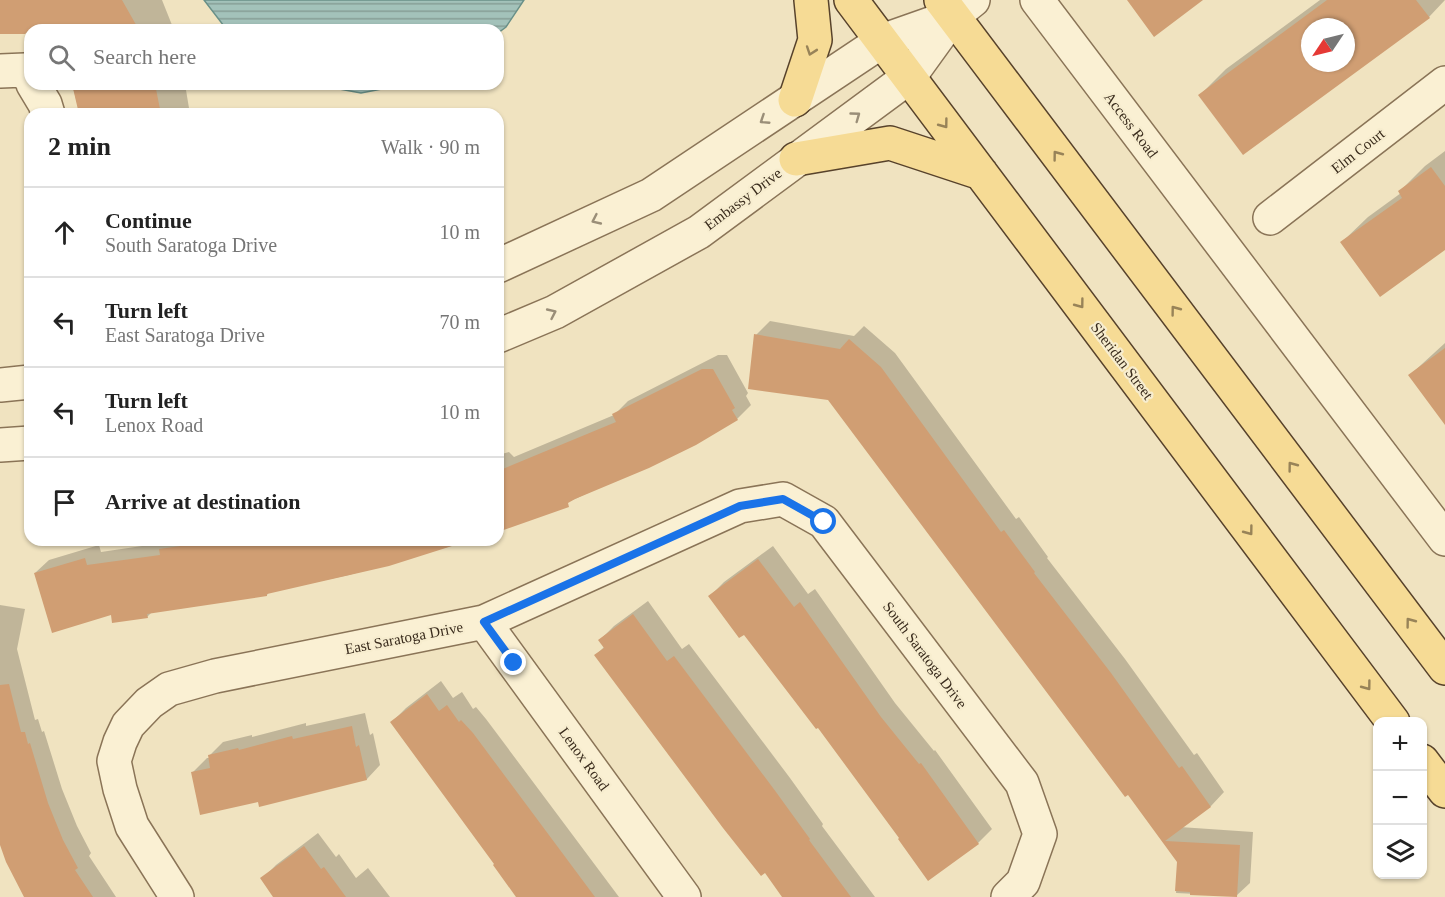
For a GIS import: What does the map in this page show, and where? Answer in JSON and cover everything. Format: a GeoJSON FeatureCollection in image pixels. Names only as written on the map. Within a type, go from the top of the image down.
{"type":"FeatureCollection","features":[{"type":"Feature","properties":{"kind":"main road"},"geometry":{"type":"LineString","coordinates":[[795,100],[815,40],[811,0]]}},
{"type":"Feature","properties":{"kind":"main road","name":"Sheridan Street"},"geometry":{"type":"LineString","coordinates":[[851,0],[1389,717]]}},
{"type":"Feature","properties":{"kind":"main road"},"geometry":{"type":"LineString","coordinates":[[955,5],[1445,668]]}},
{"type":"Feature","properties":{"kind":"main road"},"geometry":{"type":"LineString","coordinates":[[796,159],[890,143],[981,173]]}},
{"type":"Feature","properties":{"kind":"main road"},"geometry":{"type":"LineString","coordinates":[[1427,768],[1445,791]]}},
{"type":"Feature","properties":{"kind":"street","name":"Access Road"},"geometry":{"type":"LineString","coordinates":[[1036,0],[1225,250],[1441,524]]}},
{"type":"Feature","properties":{"kind":"street"},"geometry":{"type":"LineString","coordinates":[[504,263],[651,195],[882,41],[955,5]]}},
{"type":"Feature","properties":{"kind":"street","name":"Embassy Drive"},"geometry":{"type":"LineString","coordinates":[[504,333],[555,312],[699,232],[909,77],[955,5]]}},
{"type":"Feature","properties":{"kind":"street"},"geometry":{"type":"LineString","coordinates":[[0,71],[24,70]]}},
{"type":"Feature","properties":{"kind":"street","name":"Elm Court"},"geometry":{"type":"LineString","coordinates":[[1270,218],[1445,83]]}},
{"type":"Feature","properties":{"kind":"street"},"geometry":{"type":"LineString","coordinates":[[37,90],[46,108]]}},
{"type":"Feature","properties":{"kind":"street"},"geometry":{"type":"LineString","coordinates":[[0,386],[24,383]]}},
{"type":"Feature","properties":{"kind":"street"},"geometry":{"type":"LineString","coordinates":[[0,445],[24,443]]}},
{"type":"Feature","properties":{"kind":"street","name":"East Saratoga Drive"},"geometry":{"type":"LineString","coordinates":[[177,897],[132,826],[114,761],[128,725],[149,703],[169,689],[215,676],[484,622],[740,506],[783,499]]}},
{"type":"Feature","properties":{"kind":"street","name":"South Saratoga Drive"},"geometry":{"type":"LineString","coordinates":[[783,499],[824,522],[1022,783],[1040,834],[1023,882],[1008,897]]}},
{"type":"Feature","properties":{"kind":"street","name":"Lenox Road"},"geometry":{"type":"LineString","coordinates":[[484,622],[684,897]]}},
{"type":"Feature","properties":{"kind":"water"},"geometry":{"type":"Polygon","coordinates":[[[204,0],[524,0],[504,28],[504,24],[222,24],[204,0]]]}},
{"type":"Feature","properties":{"kind":"water"},"geometry":{"type":"Polygon","coordinates":[[[345,90],[377,90],[361,93],[345,90]]]}},
{"type":"Feature","properties":{"kind":"building"},"geometry":{"type":"Polygon","coordinates":[[[0,0],[122,0],[136,24],[24,24],[24,34],[0,34],[0,0]]]}},
{"type":"Feature","properties":{"kind":"building"},"geometry":{"type":"Polygon","coordinates":[[[1127,0],[1203,0],[1154,37],[1127,0]]]}},
{"type":"Feature","properties":{"kind":"building"},"geometry":{"type":"Polygon","coordinates":[[[1327,0],[1416,0],[1430,18],[1243,155],[1198,95],[1301,19],[1301,72],[1355,72],[1355,18],[1303,18],[1327,0]]]}},
{"type":"Feature","properties":{"kind":"building"},"geometry":{"type":"Polygon","coordinates":[[[73,90],[156,90],[160,108],[78,108],[73,90]]]}},
{"type":"Feature","properties":{"kind":"building"},"geometry":{"type":"Polygon","coordinates":[[[1431,167],[1445,186],[1445,250],[1380,297],[1340,242],[1402,198],[1398,191],[1431,167]]]}},
{"type":"Feature","properties":{"kind":"building"},"geometry":{"type":"Polygon","coordinates":[[[754,334],[840,349],[849,339],[881,367],[1001,532],[1004,530],[1179,768],[1182,766],[1211,807],[1165,841],[1240,845],[1237,897],[1190,895],[1190,892],[1175,891],[1177,862],[1128,795],[1125,797],[828,400],[748,389],[754,334]]]}},
{"type":"Feature","properties":{"kind":"building"},"geometry":{"type":"Polygon","coordinates":[[[1445,348],[1445,425],[1408,375],[1445,348]]]}},
{"type":"Feature","properties":{"kind":"building"},"geometry":{"type":"Polygon","coordinates":[[[702,369],[713,369],[735,408],[732,410],[738,420],[696,445],[649,468],[575,499],[568,503],[569,507],[504,530],[504,469],[616,422],[612,414],[702,369]]]}},
{"type":"Feature","properties":{"kind":"building"},"geometry":{"type":"Polygon","coordinates":[[[180,546],[452,546],[389,566],[267,594],[267,596],[147,614],[148,618],[112,623],[111,615],[52,633],[34,573],[85,558],[87,565],[160,555],[159,549],[180,546]]]}},
{"type":"Feature","properties":{"kind":"building"},"geometry":{"type":"Polygon","coordinates":[[[758,559],[794,607],[800,602],[881,717],[919,764],[921,763],[979,844],[928,881],[818,728],[816,729],[744,635],[739,638],[708,596],[758,559]]]}},
{"type":"Feature","properties":{"kind":"building"},"geometry":{"type":"Polygon","coordinates":[[[633,614],[667,661],[674,656],[851,897],[782,897],[765,873],[761,876],[723,828],[594,655],[604,648],[598,640],[633,614]]]}},
{"type":"Feature","properties":{"kind":"building"},"geometry":{"type":"Polygon","coordinates":[[[9,684],[21,732],[25,732],[28,744],[30,743],[48,803],[63,840],[78,868],[75,870],[93,897],[24,897],[6,862],[0,845],[0,685],[9,684]]]}},
{"type":"Feature","properties":{"kind":"building"},"geometry":{"type":"Polygon","coordinates":[[[427,694],[439,711],[447,705],[459,722],[461,720],[473,733],[595,897],[516,897],[390,722],[427,694]]]}},
{"type":"Feature","properties":{"kind":"building"},"geometry":{"type":"Polygon","coordinates":[[[352,726],[367,780],[259,807],[258,802],[200,815],[191,772],[210,768],[208,755],[238,748],[239,750],[292,736],[293,739],[352,726]]]}},
{"type":"Feature","properties":{"kind":"building"},"geometry":{"type":"Polygon","coordinates":[[[304,846],[321,869],[324,867],[346,897],[273,897],[260,878],[304,846]]]}},
{"type":"Feature","properties":{"kind":"route"},"geometry":{"type":"LineString","coordinates":[[514,663],[484,622],[740,506],[783,499],[824,522]]}}]}
